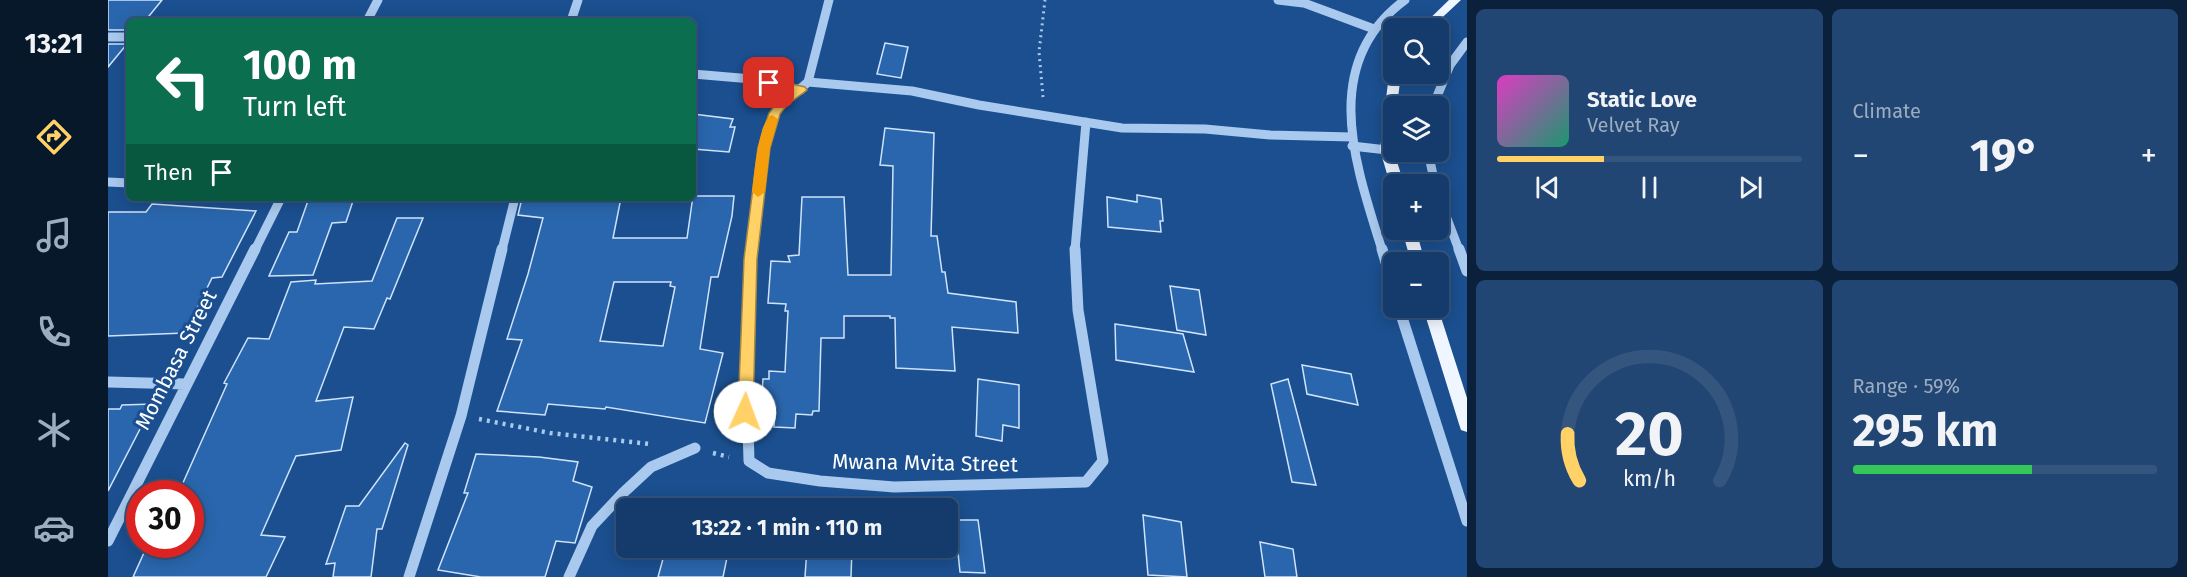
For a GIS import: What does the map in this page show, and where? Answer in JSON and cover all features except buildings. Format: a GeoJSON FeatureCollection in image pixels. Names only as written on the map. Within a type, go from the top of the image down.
{"type":"FeatureCollection","features":[{"type":"Feature","properties":{"kind":"main road"},"geometry":{"type":"LineString","coordinates":[[1436,18],[1455,0]]}},
{"type":"Feature","properties":{"kind":"main road"},"geometry":{"type":"LineString","coordinates":[[1433,318],[1467,424]]}},
{"type":"Feature","properties":{"kind":"street"},"geometry":{"type":"LineString","coordinates":[[369,18],[378,0]]}},
{"type":"Feature","properties":{"kind":"street"},"geometry":{"type":"LineString","coordinates":[[572,18],[578,0]]}},
{"type":"Feature","properties":{"kind":"street"},"geometry":{"type":"LineString","coordinates":[[749,461],[745,412],[750,259],[764,148],[774,113],[783,102],[805,86],[829,0]]}},
{"type":"Feature","properties":{"kind":"street"},"geometry":{"type":"LineString","coordinates":[[1278,0],[1299,2],[1374,28]]}},
{"type":"Feature","properties":{"kind":"street"},"geometry":{"type":"LineString","coordinates":[[1383,252],[1352,142],[1352,85],[1374,28],[1405,0]]}},
{"type":"Feature","properties":{"kind":"street"},"geometry":{"type":"LineString","coordinates":[[108,37],[126,37]]}},
{"type":"Feature","properties":{"kind":"street"},"geometry":{"type":"LineString","coordinates":[[1437,96],[1450,65],[1467,42]]}},
{"type":"Feature","properties":{"kind":"street"},"geometry":{"type":"LineString","coordinates":[[696,74],[805,86],[912,91],[1122,128],[1205,129],[1352,142],[1383,149]]}},
{"type":"Feature","properties":{"kind":"street","name":"Mwana Mvita Street"},"geometry":{"type":"LineString","coordinates":[[749,461],[768,473],[820,481],[894,487],[1086,482],[1103,461],[1079,310],[1075,261],[1078,199],[1086,122]]}},
{"type":"Feature","properties":{"kind":"street"},"geometry":{"type":"LineString","coordinates":[[108,182],[126,183]]}},
{"type":"Feature","properties":{"kind":"street","name":"Mombasa Street"},"geometry":{"type":"LineString","coordinates":[[108,541],[278,201]]}},
{"type":"Feature","properties":{"kind":"street"},"geometry":{"type":"LineString","coordinates":[[409,577],[461,416],[514,201]]}},
{"type":"Feature","properties":{"kind":"street"},"geometry":{"type":"LineString","coordinates":[[1449,224],[1467,271]]}},
{"type":"Feature","properties":{"kind":"street"},"geometry":{"type":"LineString","coordinates":[[1402,318],[1467,521]]}},
{"type":"Feature","properties":{"kind":"street"},"geometry":{"type":"LineString","coordinates":[[108,382],[185,384]]}},
{"type":"Feature","properties":{"kind":"street"},"geometry":{"type":"LineString","coordinates":[[569,577],[592,526],[623,493],[651,467],[695,448]]}},
{"type":"Feature","properties":{"kind":"path"},"geometry":{"type":"LineString","coordinates":[[1045,0],[1039,52],[1046,116]]}},
{"type":"Feature","properties":{"kind":"path"},"geometry":{"type":"LineString","coordinates":[[461,416],[550,433],[658,445]]}},
{"type":"Feature","properties":{"kind":"path"},"geometry":{"type":"LineString","coordinates":[[695,448],[749,461]]}},
{"type":"Feature","properties":{"kind":"slow traffic"},"geometry":{"type":"LineString","coordinates":[[758,192],[764,148],[772,119]]}},
{"type":"Feature","properties":{"kind":"route"},"geometry":{"type":"LineString","coordinates":[[745,412],[750,259],[764,148],[774,113],[783,102],[801,90],[769,83]]}}]}
